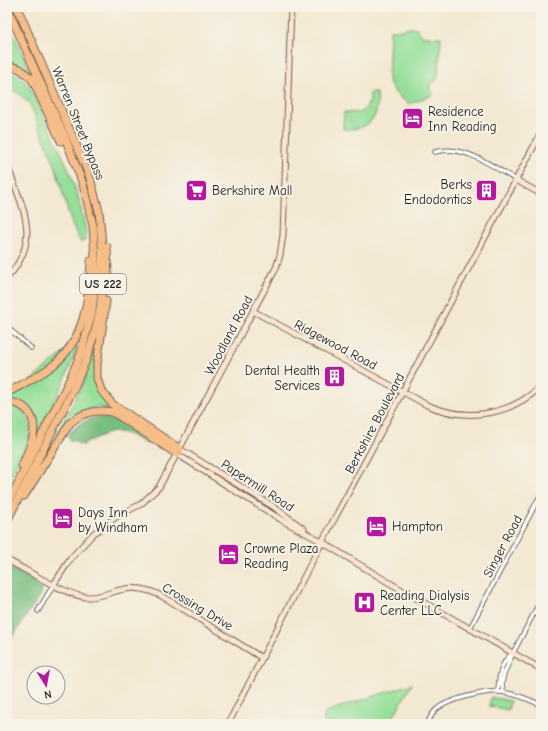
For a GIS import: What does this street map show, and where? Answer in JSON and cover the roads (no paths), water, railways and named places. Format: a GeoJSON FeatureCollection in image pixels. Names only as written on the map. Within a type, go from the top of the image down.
{"type":"FeatureCollection","features":[{"type":"Feature","properties":{"kind":"highway","name":"Warren Street Bypass"},"geometry":{"type":"LineString","coordinates":[[7,7],[66,140],[83,184],[93,226],[96,275],[92,312],[81,353],[70,379],[7,505]]}},
{"type":"Feature","properties":{"kind":"highway","name":"Warren Street Bypass"},"geometry":{"type":"LineString","coordinates":[[7,522],[71,394],[86,360],[100,310],[103,280],[99,211],[89,175],[16,7]]}},
{"type":"Feature","properties":{"kind":"highway"},"geometry":{"type":"LineString","coordinates":[[7,65],[23,71],[36,85],[83,184]]}},
{"type":"Feature","properties":{"kind":"highway"},"geometry":{"type":"LineString","coordinates":[[99,211],[107,244],[108,283],[97,364],[99,386],[112,404],[179,451]]}},
{"type":"Feature","properties":{"kind":"highway"},"geometry":{"type":"LineString","coordinates":[[7,393],[46,371],[55,364],[67,352],[75,338],[82,322],[89,296],[93,226]]}},
{"type":"Feature","properties":{"kind":"highway"},"geometry":{"type":"LineString","coordinates":[[7,402],[18,404],[27,411],[32,418],[35,432],[22,467],[7,497]]}},
{"type":"Feature","properties":{"kind":"highway"},"geometry":{"type":"LineString","coordinates":[[7,522],[70,423],[88,413],[97,410],[113,412],[179,451]]}},
{"type":"Feature","properties":{"kind":"main road","name":"Woodland Road"},"geometry":{"type":"LineString","coordinates":[[54,584],[71,558],[93,534],[108,522],[141,504],[159,487],[276,268],[282,243],[291,7]]}},
{"type":"Feature","properties":{"kind":"main road","name":"Berkshire Boulevard"},"geometry":{"type":"LineString","coordinates":[[228,724],[322,542],[541,133]]}},
{"type":"Feature","properties":{"kind":"main road"},"geometry":{"type":"LineString","coordinates":[[7,165],[24,211],[27,231],[23,254],[16,268],[7,278]]}},
{"type":"Feature","properties":{"kind":"main road"},"geometry":{"type":"LineString","coordinates":[[516,180],[541,194]]}},
{"type":"Feature","properties":{"kind":"main road","name":"Ridgewood Road"},"geometry":{"type":"LineString","coordinates":[[253,311],[403,392],[438,409],[457,414],[480,414],[496,411],[514,405],[541,386]]}},
{"type":"Feature","properties":{"kind":"main road","name":"Papermill Road"},"geometry":{"type":"LineString","coordinates":[[179,451],[271,505],[322,542],[388,582],[541,669]]}},
{"type":"Feature","properties":{"kind":"main road","name":"Crossing Drive"},"geometry":{"type":"LineString","coordinates":[[7,560],[71,593],[85,597],[100,596],[131,588],[152,591],[167,598],[262,658]]}},
{"type":"Feature","properties":{"kind":"street"},"geometry":{"type":"LineString","coordinates":[[435,152],[446,150],[463,152],[472,155],[516,180]]}},
{"type":"Feature","properties":{"kind":"street"},"geometry":{"type":"LineString","coordinates":[[7,328],[31,348]]}},
{"type":"Feature","properties":{"kind":"street","name":"Singer Road"},"geometry":{"type":"LineString","coordinates":[[470,628],[541,494]]}},
{"type":"Feature","properties":{"kind":"street","name":"Woodland Road"},"geometry":{"type":"LineString","coordinates":[[38,612],[54,584]]}},
{"type":"Feature","properties":{"kind":"street"},"geometry":{"type":"LineString","coordinates":[[503,692],[502,683],[504,674],[513,653],[541,600]]}},
{"type":"Feature","properties":{"kind":"street"},"geometry":{"type":"LineString","coordinates":[[534,613],[541,616]]}},
{"type":"Feature","properties":{"kind":"street"},"geometry":{"type":"LineString","coordinates":[[498,692],[501,669],[506,658],[513,653]]}},
{"type":"Feature","properties":{"kind":"street"},"geometry":{"type":"LineString","coordinates":[[427,724],[431,714],[444,704],[466,697],[503,692],[519,696],[541,705]]}},
{"type":"Feature","properties":{"kind":"place","name":"Residence Inn Reading"},"geometry":{"type":"Point","coordinates":[413,118]}},
{"type":"Feature","properties":{"kind":"place","name":"Berkshire Mall"},"geometry":{"type":"Point","coordinates":[197,190]}},
{"type":"Feature","properties":{"kind":"place","name":"Berks Endodontics"},"geometry":{"type":"Point","coordinates":[487,191]}},
{"type":"Feature","properties":{"kind":"place","name":"Dental Health Services"},"geometry":{"type":"Point","coordinates":[335,377]}},
{"type":"Feature","properties":{"kind":"place","name":"Days Inn by Windham"},"geometry":{"type":"Point","coordinates":[63,519]}},
{"type":"Feature","properties":{"kind":"place","name":"Hampton"},"geometry":{"type":"Point","coordinates":[376,526]}},
{"type":"Feature","properties":{"kind":"place","name":"Crowne Plaza Reading"},"geometry":{"type":"Point","coordinates":[228,555]}},
{"type":"Feature","properties":{"kind":"place","name":"Reading Dialysis Center LLC"},"geometry":{"type":"Point","coordinates":[364,602]}}]}
